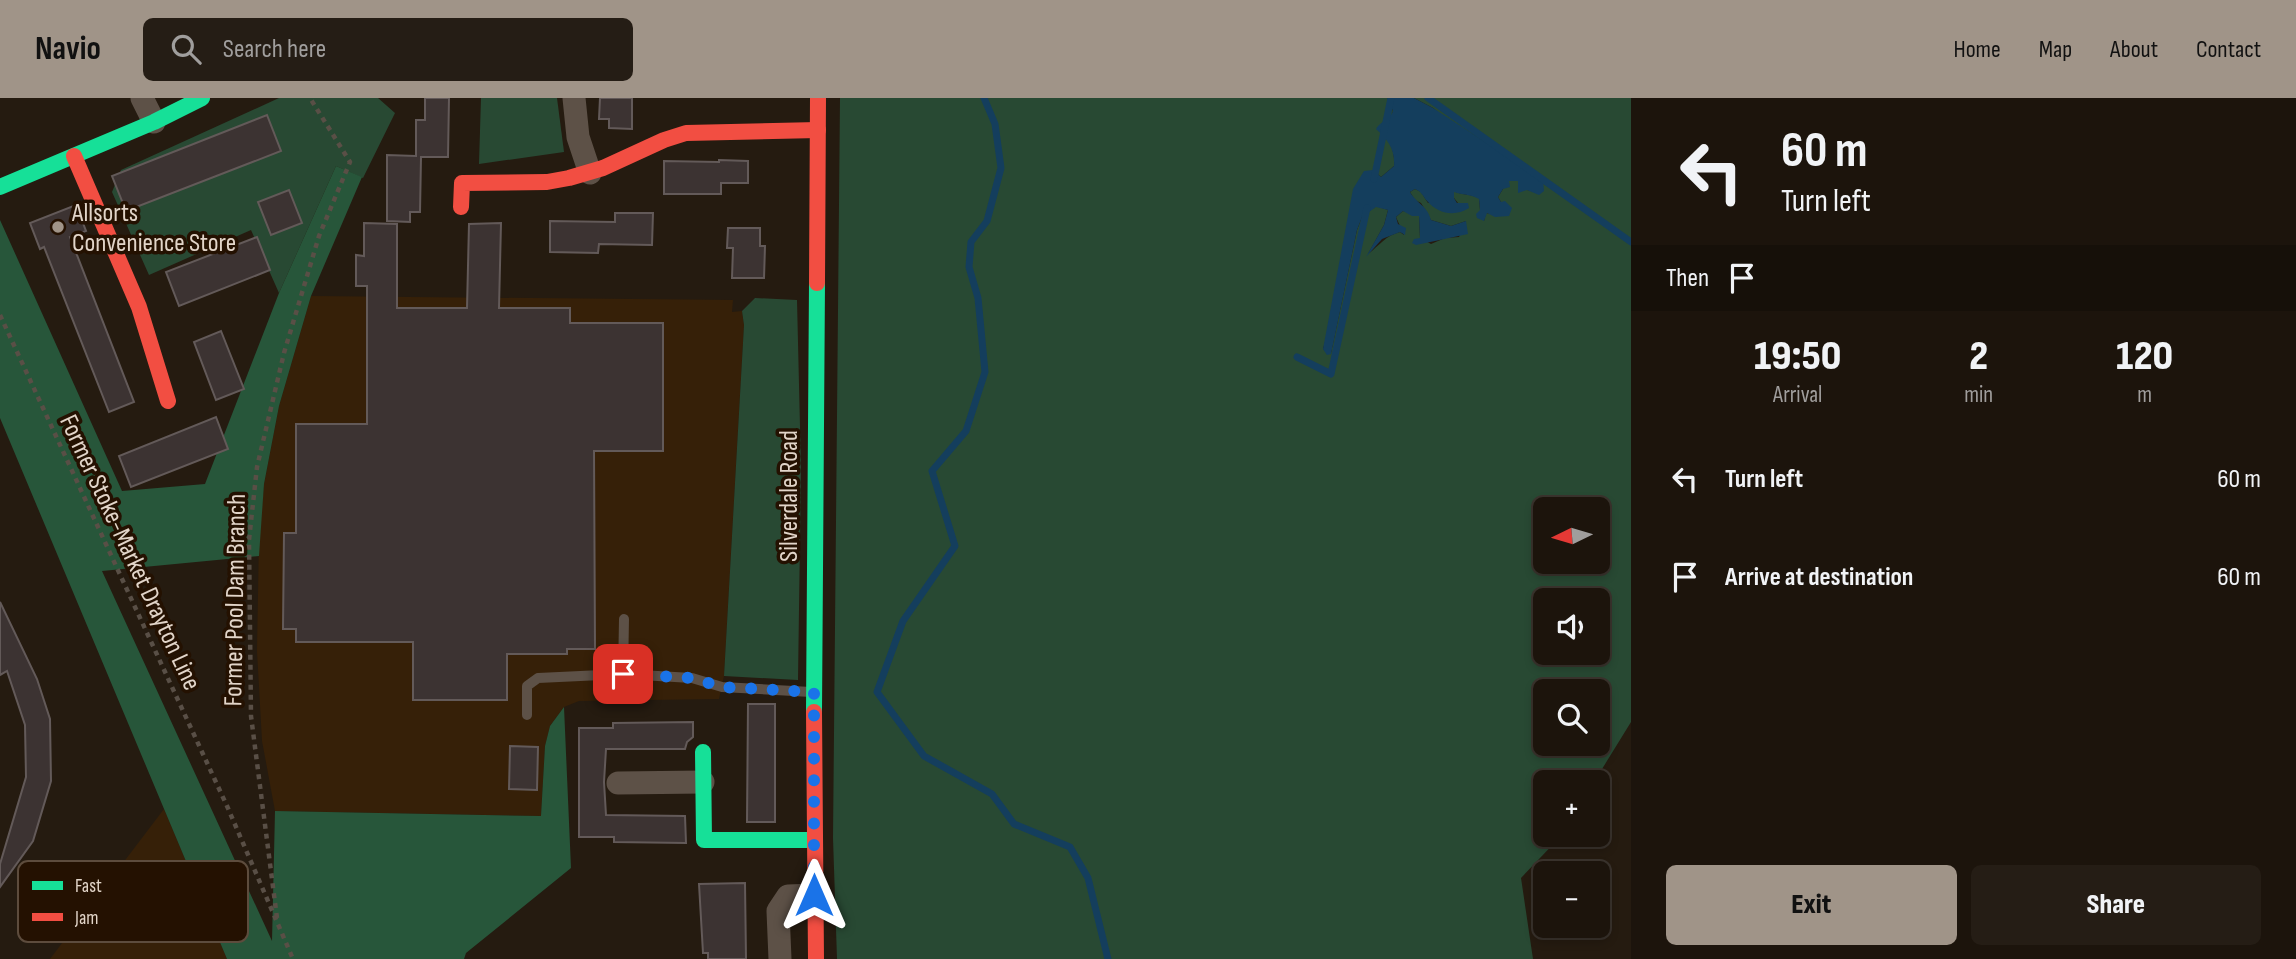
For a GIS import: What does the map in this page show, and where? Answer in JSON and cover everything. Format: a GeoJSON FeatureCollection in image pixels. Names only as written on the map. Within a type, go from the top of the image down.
{"type":"FeatureCollection","features":[{"type":"Feature","properties":{"kind":"main road"},"geometry":{"type":"LineString","coordinates":[[0,187],[153,122],[202,98]]}},
{"type":"Feature","properties":{"kind":"main road","name":"Silverdale Road"},"geometry":{"type":"LineString","coordinates":[[816,959],[814,692],[818,98]]}},
{"type":"Feature","properties":{"kind":"main road"},"geometry":{"type":"LineString","coordinates":[[461,207],[462,183],[547,181],[590,173],[663,140],[686,133],[818,130]]}},
{"type":"Feature","properties":{"kind":"main road"},"geometry":{"type":"LineString","coordinates":[[74,156],[131,282],[162,372],[168,401]]}},
{"type":"Feature","properties":{"kind":"main road"},"geometry":{"type":"LineString","coordinates":[[703,752],[704,840],[814,840]]}},
{"type":"Feature","properties":{"kind":"street"},"geometry":{"type":"LineString","coordinates":[[142,98],[153,122]]}},
{"type":"Feature","properties":{"kind":"street"},"geometry":{"type":"LineString","coordinates":[[574,98],[578,137],[590,173]]}},
{"type":"Feature","properties":{"kind":"street"},"geometry":{"type":"LineString","coordinates":[[618,783],[703,782]]}},
{"type":"Feature","properties":{"kind":"street"},"geometry":{"type":"LineString","coordinates":[[780,959],[778,911],[788,896],[814,895]]}},
{"type":"Feature","properties":{"kind":"lane"},"geometry":{"type":"LineString","coordinates":[[623,674],[624,619]]}},
{"type":"Feature","properties":{"kind":"lane"},"geometry":{"type":"LineString","coordinates":[[527,715],[527,686],[538,678],[623,674],[692,678],[722,687],[814,692]]}},
{"type":"Feature","properties":{"kind":"path","name":"Former Pool Dam Branch"},"geometry":{"type":"LineString","coordinates":[[276,918],[251,716],[248,540],[257,467],[284,353],[319,236],[350,162],[310,98]]}},
{"type":"Feature","properties":{"kind":"path","name":"Former Stoke-Market Drayton Line"},"geometry":{"type":"LineString","coordinates":[[0,315],[227,806],[293,959]]}},
{"type":"Feature","properties":{"kind":"shaded area"},"geometry":{"type":"Polygon","coordinates":[[[311,296],[733,300],[732,312],[742,311],[744,325],[724,676],[719,699],[579,701],[564,707],[550,726],[545,746],[541,816],[275,811],[262,741],[257,651],[259,537],[264,484],[279,406],[311,296]]]}},
{"type":"Feature","properties":{"kind":"shaded area"},"geometry":{"type":"Polygon","coordinates":[[[164,809],[186,861],[124,861],[164,809]]]}},
{"type":"Feature","properties":{"kind":"shaded area"},"geometry":{"type":"Polygon","coordinates":[[[63,942],[220,942],[227,959],[50,959],[63,942]]]}},
{"type":"Feature","properties":{"kind":"green space"},"geometry":{"type":"Polygon","coordinates":[[[279,98],[378,98],[395,113],[363,178],[336,166],[279,293],[251,230],[149,275],[112,192],[121,170],[279,98]]]}},
{"type":"Feature","properties":{"kind":"green space"},"geometry":{"type":"Polygon","coordinates":[[[481,98],[557,98],[564,152],[479,164],[481,98]]]}},
{"type":"Feature","properties":{"kind":"green space"},"geometry":{"type":"Polygon","coordinates":[[[840,98],[1387,98],[1393,111],[1380,132],[1392,147],[1394,166],[1381,177],[1373,170],[1323,349],[1331,353],[1362,217],[1376,206],[1388,210],[1384,225],[1368,254],[1390,236],[1400,232],[1404,235],[1396,217],[1403,211],[1419,215],[1420,238],[1431,244],[1445,238],[1459,237],[1466,221],[1451,226],[1431,220],[1421,203],[1415,200],[1410,192],[1415,189],[1421,192],[1428,203],[1458,203],[1453,191],[1479,198],[1484,221],[1486,213],[1491,214],[1501,202],[1498,197],[1508,181],[1518,181],[1532,191],[1433,108],[1414,98],[1631,98],[1631,722],[1601,770],[1533,770],[1533,847],[1551,847],[1537,861],[1533,861],[1533,865],[1521,878],[1533,959],[837,959],[833,838],[840,98]]]}},
{"type":"Feature","properties":{"kind":"green space"},"geometry":{"type":"Polygon","coordinates":[[[336,166],[362,177],[311,296],[279,406],[264,484],[259,556],[102,571],[235,861],[186,861],[0,418],[0,220],[122,491],[205,484],[279,293],[336,166]]]}},
{"type":"Feature","properties":{"kind":"green space"},"geometry":{"type":"Polygon","coordinates":[[[755,298],[797,300],[801,469],[798,680],[724,676],[744,325],[742,311],[755,298]]]}},
{"type":"Feature","properties":{"kind":"green space"},"geometry":{"type":"Polygon","coordinates":[[[564,707],[571,868],[466,953],[464,959],[227,959],[220,942],[248,942],[248,889],[272,941],[275,811],[541,816],[545,746],[550,726],[564,707]]]}},
{"type":"Feature","properties":{"kind":"water"},"geometry":{"type":"Polygon","coordinates":[[[1387,98],[1414,98],[1433,108],[1543,180],[1544,191],[1539,195],[1527,190],[1518,193],[1518,181],[1509,181],[1510,187],[1503,189],[1498,197],[1512,208],[1509,216],[1495,217],[1487,213],[1484,221],[1477,218],[1476,214],[1480,210],[1479,199],[1476,197],[1454,192],[1457,203],[1468,203],[1469,208],[1458,213],[1447,213],[1436,209],[1415,189],[1410,192],[1427,211],[1431,220],[1451,226],[1466,221],[1468,234],[1416,245],[1412,243],[1414,239],[1420,238],[1419,216],[1403,211],[1396,217],[1398,224],[1406,228],[1405,235],[1400,232],[1382,239],[1366,257],[1384,225],[1388,210],[1376,207],[1362,217],[1331,354],[1327,355],[1323,349],[1353,189],[1364,171],[1373,170],[1381,177],[1394,166],[1390,145],[1376,129],[1393,111],[1387,98]]]}},
{"type":"Feature","properties":{"kind":"building"},"geometry":{"type":"Polygon","coordinates":[[[425,98],[449,98],[448,157],[421,157],[420,212],[410,212],[410,222],[387,221],[387,155],[416,156],[416,120],[425,120],[425,98]]]}},
{"type":"Feature","properties":{"kind":"building"},"geometry":{"type":"Polygon","coordinates":[[[600,98],[632,98],[632,129],[609,128],[609,119],[599,119],[600,98]]]}},
{"type":"Feature","properties":{"kind":"building"},"geometry":{"type":"Polygon","coordinates":[[[267,115],[281,151],[126,211],[112,176],[267,115]]]}},
{"type":"Feature","properties":{"kind":"building"},"geometry":{"type":"Polygon","coordinates":[[[664,161],[748,161],[748,183],[721,183],[721,194],[664,194],[664,161]]]}},
{"type":"Feature","properties":{"kind":"building"},"geometry":{"type":"Polygon","coordinates":[[[289,190],[302,223],[271,235],[258,202],[289,190]]]}},
{"type":"Feature","properties":{"kind":"building"},"geometry":{"type":"Polygon","coordinates":[[[76,205],[86,231],[70,237],[134,402],[109,412],[44,247],[40,249],[30,223],[76,205]]]}},
{"type":"Feature","properties":{"kind":"building"},"geometry":{"type":"Polygon","coordinates":[[[615,213],[653,213],[652,245],[599,244],[598,253],[550,252],[550,221],[615,222],[615,213]]]}},
{"type":"Feature","properties":{"kind":"building"},"geometry":{"type":"Polygon","coordinates":[[[364,223],[397,224],[397,308],[467,308],[469,224],[501,223],[499,308],[570,308],[570,323],[663,323],[663,451],[594,451],[595,649],[567,649],[567,654],[507,654],[507,700],[413,700],[413,642],[296,642],[296,629],[283,629],[284,533],[296,533],[296,424],[367,424],[367,286],[356,286],[356,255],[364,256],[364,223]]]}},
{"type":"Feature","properties":{"kind":"building"},"geometry":{"type":"Polygon","coordinates":[[[728,228],[760,228],[760,246],[765,246],[764,278],[732,278],[733,248],[727,248],[728,228]]]}},
{"type":"Feature","properties":{"kind":"building"},"geometry":{"type":"Polygon","coordinates":[[[257,237],[270,270],[179,306],[166,272],[257,237]]]}},
{"type":"Feature","properties":{"kind":"building"},"geometry":{"type":"Polygon","coordinates":[[[221,331],[244,389],[216,400],[194,342],[221,331]]]}},
{"type":"Feature","properties":{"kind":"building"},"geometry":{"type":"Polygon","coordinates":[[[216,417],[228,449],[131,487],[119,456],[216,417]]]}},
{"type":"Feature","properties":{"kind":"building"},"geometry":{"type":"Polygon","coordinates":[[[0,602],[37,679],[50,719],[51,781],[33,841],[0,887],[0,864],[26,777],[25,725],[7,671],[0,675],[0,602]]]}},
{"type":"Feature","properties":{"kind":"building"},"geometry":{"type":"Polygon","coordinates":[[[748,704],[775,704],[775,822],[747,822],[748,704]]]}},
{"type":"Feature","properties":{"kind":"building"},"geometry":{"type":"Polygon","coordinates":[[[693,722],[693,737],[687,742],[685,749],[606,749],[604,782],[606,815],[685,816],[686,843],[614,842],[614,837],[579,837],[579,728],[613,728],[613,723],[693,722]]]}},
{"type":"Feature","properties":{"kind":"building"},"geometry":{"type":"Polygon","coordinates":[[[510,746],[538,747],[537,790],[509,789],[510,746]]]}},
{"type":"Feature","properties":{"kind":"building"},"geometry":{"type":"Polygon","coordinates":[[[745,883],[746,959],[708,959],[708,953],[703,953],[699,884],[745,883]]]}},
{"type":"Feature","properties":{"kind":"waterway"},"geometry":{"type":"LineString","coordinates":[[984,98],[995,124],[1001,168],[987,221],[971,242],[969,267],[978,298],[985,372],[966,431],[932,471],[955,546],[903,621],[877,692],[924,756],[992,794],[1014,824],[1070,847],[1088,878],[1108,959]]}},
{"type":"Feature","properties":{"kind":"waterway"},"geometry":{"type":"LineString","coordinates":[[1374,179],[1391,98]]}},
{"type":"Feature","properties":{"kind":"waterway"},"geometry":{"type":"LineString","coordinates":[[1428,98],[1631,242]]}},
{"type":"Feature","properties":{"kind":"waterway"},"geometry":{"type":"LineString","coordinates":[[1297,357],[1331,374],[1367,208]]}},
{"type":"Feature","properties":{"kind":"traffic: fast"},"geometry":{"type":"LineString","coordinates":[[0,187],[154,122],[202,98]]}},
{"type":"Feature","properties":{"kind":"traffic: fast"},"geometry":{"type":"LineString","coordinates":[[814,712],[817,283]]}},
{"type":"Feature","properties":{"kind":"traffic: fast"},"geometry":{"type":"LineString","coordinates":[[703,752],[704,840],[814,840]]}},
{"type":"Feature","properties":{"kind":"traffic: jam"},"geometry":{"type":"LineString","coordinates":[[817,283],[818,98]]}},
{"type":"Feature","properties":{"kind":"traffic: jam"},"geometry":{"type":"LineString","coordinates":[[461,207],[462,183],[547,182],[569,178],[603,168],[686,133],[818,130]]}},
{"type":"Feature","properties":{"kind":"traffic: jam"},"geometry":{"type":"LineString","coordinates":[[74,156],[139,307],[168,401]]}},
{"type":"Feature","properties":{"kind":"traffic: jam"},"geometry":{"type":"LineString","coordinates":[[814,712],[816,959]]}},
{"type":"Feature","properties":{"kind":"place","name":"Allsorts Convenience Store"},"geometry":{"type":"Point","coordinates":[58,227]}},
{"type":"Feature","properties":{"kind":"route"},"geometry":{"type":"LineString","coordinates":[[623,674],[692,678],[722,687],[814,692],[814,895]]}}]}
